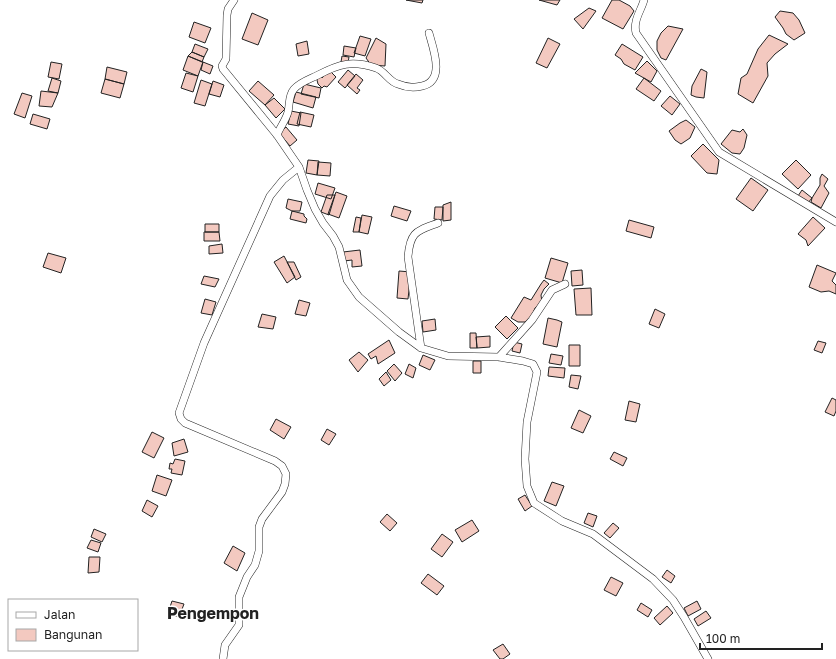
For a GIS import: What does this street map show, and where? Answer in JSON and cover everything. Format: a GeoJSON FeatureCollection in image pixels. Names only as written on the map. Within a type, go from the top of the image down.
{"type":"FeatureCollection","features":[{"type":"Feature","properties":{"kind":"street"},"geometry":{"type":"LineString","coordinates":[[234,0],[228,9],[227,15],[226,59],[222,66],[223,69],[278,134],[299,167],[315,209],[322,223],[339,247],[347,280],[352,288],[375,312],[422,348],[448,356],[499,357],[533,364],[537,372],[527,422],[525,459],[527,486],[534,503],[536,506],[562,521],[593,534],[653,580],[673,600],[708,659]]}},
{"type":"Feature","properties":{"kind":"street"},"geometry":{"type":"LineString","coordinates":[[644,0],[636,21],[636,33],[719,152],[836,222]]}},
{"type":"Feature","properties":{"kind":"street"},"geometry":{"type":"LineString","coordinates":[[278,134],[288,112],[290,95],[295,88],[330,68],[343,64],[369,66],[382,71],[396,84],[406,87],[417,87],[432,81],[435,75],[436,66],[435,53],[429,33]]}},
{"type":"Feature","properties":{"kind":"street"},"geometry":{"type":"LineString","coordinates":[[222,659],[225,646],[239,625],[240,597],[247,577],[255,565],[259,551],[259,527],[262,519],[282,492],[286,474],[282,466],[275,462],[185,423],[181,419],[179,413],[204,343],[270,196],[283,180],[299,167]]}},
{"type":"Feature","properties":{"kind":"street"},"geometry":{"type":"LineString","coordinates":[[422,348],[408,256],[409,248],[413,236],[419,230],[438,223]]}},
{"type":"Feature","properties":{"kind":"street"},"geometry":{"type":"LineString","coordinates":[[499,357],[532,320],[552,290],[565,284]]}},
{"type":"Feature","properties":{"kind":"building"},"geometry":{"type":"Polygon","coordinates":[[[406,0],[423,0],[422,3],[406,0]]]}},
{"type":"Feature","properties":{"kind":"building"},"geometry":{"type":"Polygon","coordinates":[[[539,0],[560,0],[557,5],[539,0]]]}},
{"type":"Feature","properties":{"kind":"building"},"geometry":{"type":"Polygon","coordinates":[[[612,0],[619,0],[630,6],[634,11],[623,29],[602,18],[612,0]]]}},
{"type":"Feature","properties":{"kind":"building"},"geometry":{"type":"Polygon","coordinates":[[[589,8],[596,11],[583,29],[574,19],[589,8]]]}},
{"type":"Feature","properties":{"kind":"building"},"geometry":{"type":"Polygon","coordinates":[[[780,11],[793,13],[799,20],[805,33],[794,40],[786,34],[775,17],[780,11]]]}},
{"type":"Feature","properties":{"kind":"building"},"geometry":{"type":"Polygon","coordinates":[[[252,13],[268,20],[258,45],[242,39],[252,13]]]}},
{"type":"Feature","properties":{"kind":"building"},"geometry":{"type":"Polygon","coordinates":[[[194,22],[211,28],[205,43],[189,37],[194,22]]]}},
{"type":"Feature","properties":{"kind":"building"},"geometry":{"type":"Polygon","coordinates":[[[668,26],[683,29],[666,60],[661,58],[657,50],[657,41],[661,33],[668,26]]]}},
{"type":"Feature","properties":{"kind":"building"},"geometry":{"type":"Polygon","coordinates":[[[769,35],[788,44],[775,54],[767,63],[768,76],[753,103],[738,94],[741,78],[747,74],[758,49],[769,35]]]}},
{"type":"Feature","properties":{"kind":"building"},"geometry":{"type":"Polygon","coordinates":[[[360,36],[371,39],[365,56],[354,53],[360,36]]]}},
{"type":"Feature","properties":{"kind":"building"},"geometry":{"type":"Polygon","coordinates":[[[376,38],[386,44],[385,66],[371,65],[366,58],[376,38]]]}},
{"type":"Feature","properties":{"kind":"building"},"geometry":{"type":"Polygon","coordinates":[[[548,38],[560,44],[547,68],[536,63],[548,38]]]}},
{"type":"Feature","properties":{"kind":"building"},"geometry":{"type":"Polygon","coordinates":[[[307,41],[309,54],[298,56],[296,44],[307,41]]]}},
{"type":"Feature","properties":{"kind":"building"},"geometry":{"type":"Polygon","coordinates":[[[195,44],[208,49],[204,57],[192,52],[195,44]]]}},
{"type":"Feature","properties":{"kind":"building"},"geometry":{"type":"Polygon","coordinates":[[[622,44],[643,57],[635,70],[624,64],[621,59],[615,55],[622,44]]]}},
{"type":"Feature","properties":{"kind":"building"},"geometry":{"type":"Polygon","coordinates":[[[344,46],[356,48],[354,57],[343,55],[344,46]]]}},
{"type":"Feature","properties":{"kind":"building"},"geometry":{"type":"Polygon","coordinates":[[[192,52],[204,57],[202,62],[188,56],[192,52]]]}},
{"type":"Feature","properties":{"kind":"building"},"geometry":{"type":"Polygon","coordinates":[[[188,56],[203,62],[198,76],[183,70],[188,56]]]}},
{"type":"Feature","properties":{"kind":"building"},"geometry":{"type":"Polygon","coordinates":[[[342,56],[349,57],[348,63],[341,62],[342,56]]]}},
{"type":"Feature","properties":{"kind":"building"},"geometry":{"type":"Polygon","coordinates":[[[647,61],[657,71],[651,82],[635,73],[647,61]]]}},
{"type":"Feature","properties":{"kind":"building"},"geometry":{"type":"Polygon","coordinates":[[[51,62],[62,64],[59,79],[48,77],[51,62]]]}},
{"type":"Feature","properties":{"kind":"building"},"geometry":{"type":"Polygon","coordinates":[[[203,62],[213,66],[210,74],[201,70],[203,62]]]}},
{"type":"Feature","properties":{"kind":"building"},"geometry":{"type":"Polygon","coordinates":[[[107,67],[127,72],[124,84],[105,79],[107,67]]]}},
{"type":"Feature","properties":{"kind":"building"},"geometry":{"type":"Polygon","coordinates":[[[701,69],[707,72],[704,98],[691,95],[692,86],[701,69]]]}},
{"type":"Feature","properties":{"kind":"building"},"geometry":{"type":"Polygon","coordinates":[[[329,70],[336,77],[327,87],[324,86],[322,88],[318,84],[317,80],[321,76],[322,78],[329,70]]]}},
{"type":"Feature","properties":{"kind":"building"},"geometry":{"type":"Polygon","coordinates":[[[348,70],[355,76],[345,88],[338,82],[348,70]]]}},
{"type":"Feature","properties":{"kind":"building"},"geometry":{"type":"Polygon","coordinates":[[[186,73],[198,76],[193,92],[181,88],[186,73]]]}},
{"type":"Feature","properties":{"kind":"building"},"geometry":{"type":"Polygon","coordinates":[[[356,74],[363,80],[357,88],[360,90],[357,94],[347,85],[356,74]]]}},
{"type":"Feature","properties":{"kind":"building"},"geometry":{"type":"Polygon","coordinates":[[[52,78],[61,81],[58,93],[48,91],[52,78]]]}},
{"type":"Feature","properties":{"kind":"building"},"geometry":{"type":"Polygon","coordinates":[[[644,78],[661,91],[654,101],[636,89],[644,78]]]}},
{"type":"Feature","properties":{"kind":"building"},"geometry":{"type":"Polygon","coordinates":[[[105,79],[124,84],[120,98],[101,93],[105,79]]]}},
{"type":"Feature","properties":{"kind":"building"},"geometry":{"type":"Polygon","coordinates":[[[201,80],[212,84],[205,106],[194,103],[201,80]]]}},
{"type":"Feature","properties":{"kind":"building"},"geometry":{"type":"Polygon","coordinates":[[[213,81],[224,85],[220,97],[209,94],[213,81]]]}},
{"type":"Feature","properties":{"kind":"building"},"geometry":{"type":"Polygon","coordinates":[[[258,81],[274,95],[265,105],[249,91],[258,81]]]}},
{"type":"Feature","properties":{"kind":"building"},"geometry":{"type":"Polygon","coordinates":[[[304,84],[321,88],[319,98],[301,94],[304,84]]]}},
{"type":"Feature","properties":{"kind":"building"},"geometry":{"type":"Polygon","coordinates":[[[41,91],[58,93],[52,107],[39,106],[41,91]]]}},
{"type":"Feature","properties":{"kind":"building"},"geometry":{"type":"Polygon","coordinates":[[[296,92],[316,97],[313,108],[293,102],[296,92]]]}},
{"type":"Feature","properties":{"kind":"building"},"geometry":{"type":"Polygon","coordinates":[[[22,93],[32,96],[25,118],[14,114],[22,93]]]}},
{"type":"Feature","properties":{"kind":"building"},"geometry":{"type":"Polygon","coordinates":[[[670,96],[680,104],[672,115],[661,106],[670,96]]]}},
{"type":"Feature","properties":{"kind":"building"},"geometry":{"type":"Polygon","coordinates":[[[274,98],[285,109],[276,118],[265,105],[274,98]]]}},
{"type":"Feature","properties":{"kind":"building"},"geometry":{"type":"Polygon","coordinates":[[[291,111],[301,113],[299,126],[288,124],[291,111]]]}},
{"type":"Feature","properties":{"kind":"building"},"geometry":{"type":"Polygon","coordinates":[[[300,112],[314,115],[311,127],[297,124],[300,112]]]}},
{"type":"Feature","properties":{"kind":"building"},"geometry":{"type":"Polygon","coordinates":[[[33,114],[50,119],[47,129],[30,124],[33,114]]]}},
{"type":"Feature","properties":{"kind":"building"},"geometry":{"type":"Polygon","coordinates":[[[686,120],[695,127],[690,138],[681,144],[675,140],[669,131],[686,120]]]}},
{"type":"Feature","properties":{"kind":"building"},"geometry":{"type":"Polygon","coordinates":[[[286,127],[297,140],[290,146],[279,133],[286,127]]]}},
{"type":"Feature","properties":{"kind":"building"},"geometry":{"type":"Polygon","coordinates":[[[743,129],[747,135],[744,148],[740,154],[732,153],[721,144],[732,130],[740,132],[743,129]]]}},
{"type":"Feature","properties":{"kind":"building"},"geometry":{"type":"Polygon","coordinates":[[[703,144],[719,160],[717,174],[707,173],[691,156],[703,144]]]}},
{"type":"Feature","properties":{"kind":"building"},"geometry":{"type":"Polygon","coordinates":[[[308,160],[319,161],[317,175],[306,173],[308,160]]]}},
{"type":"Feature","properties":{"kind":"building"},"geometry":{"type":"Polygon","coordinates":[[[796,160],[811,175],[798,189],[782,174],[796,160]]]}},
{"type":"Feature","properties":{"kind":"building"},"geometry":{"type":"Polygon","coordinates":[[[318,162],[331,163],[330,176],[317,175],[318,162]]]}},
{"type":"Feature","properties":{"kind":"building"},"geometry":{"type":"Polygon","coordinates":[[[822,174],[828,179],[824,186],[829,193],[821,208],[811,202],[820,185],[820,178],[822,174]]]}},
{"type":"Feature","properties":{"kind":"building"},"geometry":{"type":"Polygon","coordinates":[[[751,178],[768,190],[753,211],[736,199],[751,178]]]}},
{"type":"Feature","properties":{"kind":"building"},"geometry":{"type":"Polygon","coordinates":[[[318,183],[335,188],[331,199],[315,194],[318,183]]]}},
{"type":"Feature","properties":{"kind":"building"},"geometry":{"type":"Polygon","coordinates":[[[802,190],[812,198],[807,204],[798,196],[802,190]]]}},
{"type":"Feature","properties":{"kind":"building"},"geometry":{"type":"Polygon","coordinates":[[[336,192],[347,196],[339,218],[328,214],[336,192]]]}},
{"type":"Feature","properties":{"kind":"building"},"geometry":{"type":"Polygon","coordinates":[[[327,195],[335,195],[329,215],[321,212],[327,195]]]}},
{"type":"Feature","properties":{"kind":"building"},"geometry":{"type":"Polygon","coordinates":[[[288,199],[302,202],[300,211],[292,211],[286,208],[288,199]]]}},
{"type":"Feature","properties":{"kind":"building"},"geometry":{"type":"Polygon","coordinates":[[[451,202],[451,220],[443,221],[443,205],[451,202]]]}},
{"type":"Feature","properties":{"kind":"building"},"geometry":{"type":"Polygon","coordinates":[[[394,206],[411,211],[407,221],[391,216],[394,206]]]}},
{"type":"Feature","properties":{"kind":"building"},"geometry":{"type":"Polygon","coordinates":[[[435,207],[443,207],[442,220],[434,219],[435,207]]]}},
{"type":"Feature","properties":{"kind":"building"},"geometry":{"type":"Polygon","coordinates":[[[292,211],[304,214],[307,219],[306,223],[290,219],[292,211]]]}},
{"type":"Feature","properties":{"kind":"building"},"geometry":{"type":"Polygon","coordinates":[[[362,215],[372,217],[368,234],[359,232],[362,215]]]}},
{"type":"Feature","properties":{"kind":"building"},"geometry":{"type":"Polygon","coordinates":[[[356,217],[361,218],[359,232],[353,232],[356,217]]]}},
{"type":"Feature","properties":{"kind":"building"},"geometry":{"type":"Polygon","coordinates":[[[813,217],[825,228],[808,246],[806,240],[798,234],[813,217]]]}},
{"type":"Feature","properties":{"kind":"building"},"geometry":{"type":"Polygon","coordinates":[[[629,220],[654,227],[651,238],[626,231],[629,220]]]}},
{"type":"Feature","properties":{"kind":"building"},"geometry":{"type":"Polygon","coordinates":[[[205,224],[219,224],[219,232],[205,232],[205,224]]]}},
{"type":"Feature","properties":{"kind":"building"},"geometry":{"type":"Polygon","coordinates":[[[204,232],[219,232],[220,241],[204,241],[204,232]]]}},
{"type":"Feature","properties":{"kind":"building"},"geometry":{"type":"Polygon","coordinates":[[[222,244],[223,253],[209,254],[209,246],[222,244]]]}},
{"type":"Feature","properties":{"kind":"building"},"geometry":{"type":"Polygon","coordinates":[[[360,250],[362,266],[352,267],[352,260],[344,261],[343,252],[360,250]]]}},
{"type":"Feature","properties":{"kind":"building"},"geometry":{"type":"Polygon","coordinates":[[[48,253],[66,258],[61,273],[43,267],[48,253]]]}},
{"type":"Feature","properties":{"kind":"building"},"geometry":{"type":"Polygon","coordinates":[[[284,256],[295,277],[287,283],[274,262],[284,256]]]}},
{"type":"Feature","properties":{"kind":"building"},"geometry":{"type":"Polygon","coordinates":[[[551,258],[568,263],[562,283],[545,278],[551,258]]]}},
{"type":"Feature","properties":{"kind":"building"},"geometry":{"type":"Polygon","coordinates":[[[287,262],[294,262],[301,277],[296,280],[287,262]]]}},
{"type":"Feature","properties":{"kind":"building"},"geometry":{"type":"Polygon","coordinates":[[[817,265],[836,273],[832,281],[836,285],[836,294],[829,291],[821,292],[809,287],[817,265]]]}},
{"type":"Feature","properties":{"kind":"building"},"geometry":{"type":"Polygon","coordinates":[[[582,270],[583,285],[572,286],[571,271],[582,270]]]}},
{"type":"Feature","properties":{"kind":"building"},"geometry":{"type":"Polygon","coordinates":[[[399,271],[411,272],[408,299],[397,298],[399,271]]]}},
{"type":"Feature","properties":{"kind":"building"},"geometry":{"type":"Polygon","coordinates":[[[204,276],[219,279],[215,287],[201,284],[204,276]]]}},
{"type":"Feature","properties":{"kind":"building"},"geometry":{"type":"Polygon","coordinates":[[[544,280],[549,284],[541,295],[542,303],[535,308],[531,318],[525,322],[518,322],[511,318],[524,297],[531,300],[544,280]]]}},
{"type":"Feature","properties":{"kind":"building"},"geometry":{"type":"Polygon","coordinates":[[[591,288],[592,315],[576,315],[574,289],[591,288]]]}},
{"type":"Feature","properties":{"kind":"building"},"geometry":{"type":"Polygon","coordinates":[[[205,299],[216,302],[212,315],[201,313],[205,299]]]}},
{"type":"Feature","properties":{"kind":"building"},"geometry":{"type":"Polygon","coordinates":[[[299,300],[310,303],[306,316],[295,314],[299,300]]]}},
{"type":"Feature","properties":{"kind":"building"},"geometry":{"type":"Polygon","coordinates":[[[655,309],[665,314],[659,328],[649,324],[655,309]]]}},
{"type":"Feature","properties":{"kind":"building"},"geometry":{"type":"Polygon","coordinates":[[[262,314],[276,317],[273,329],[258,327],[262,314]]]}},
{"type":"Feature","properties":{"kind":"building"},"geometry":{"type":"Polygon","coordinates":[[[506,316],[518,328],[507,339],[495,327],[506,316]]]}},
{"type":"Feature","properties":{"kind":"building"},"geometry":{"type":"Polygon","coordinates":[[[548,318],[562,322],[557,347],[543,344],[548,318]]]}},
{"type":"Feature","properties":{"kind":"building"},"geometry":{"type":"Polygon","coordinates":[[[435,319],[436,330],[423,332],[422,321],[435,319]]]}},
{"type":"Feature","properties":{"kind":"building"},"geometry":{"type":"Polygon","coordinates":[[[470,333],[476,333],[477,348],[470,348],[470,333]]]}},
{"type":"Feature","properties":{"kind":"building"},"geometry":{"type":"Polygon","coordinates":[[[490,336],[490,347],[477,348],[476,337],[490,336]]]}},
{"type":"Feature","properties":{"kind":"building"},"geometry":{"type":"Polygon","coordinates":[[[389,340],[395,353],[378,364],[376,356],[371,359],[368,354],[389,340]]]}},
{"type":"Feature","properties":{"kind":"building"},"geometry":{"type":"Polygon","coordinates":[[[818,341],[826,343],[822,353],[814,350],[818,341]]]}},
{"type":"Feature","properties":{"kind":"building"},"geometry":{"type":"Polygon","coordinates":[[[514,342],[522,344],[520,353],[512,351],[514,342]]]}},
{"type":"Feature","properties":{"kind":"building"},"geometry":{"type":"Polygon","coordinates":[[[569,345],[580,345],[580,366],[569,366],[569,345]]]}},
{"type":"Feature","properties":{"kind":"building"},"geometry":{"type":"Polygon","coordinates":[[[359,352],[368,360],[358,372],[349,360],[359,352]]]}},
{"type":"Feature","properties":{"kind":"building"},"geometry":{"type":"Polygon","coordinates":[[[551,354],[563,356],[561,365],[549,363],[551,354]]]}},
{"type":"Feature","properties":{"kind":"building"},"geometry":{"type":"Polygon","coordinates":[[[423,355],[435,360],[430,370],[419,365],[423,355]]]}},
{"type":"Feature","properties":{"kind":"building"},"geometry":{"type":"Polygon","coordinates":[[[473,361],[481,361],[481,373],[473,373],[473,361]]]}},
{"type":"Feature","properties":{"kind":"building"},"geometry":{"type":"Polygon","coordinates":[[[394,364],[402,373],[395,381],[387,371],[394,364]]]}},
{"type":"Feature","properties":{"kind":"building"},"geometry":{"type":"Polygon","coordinates":[[[409,364],[416,368],[413,378],[405,374],[409,364]]]}},
{"type":"Feature","properties":{"kind":"building"},"geometry":{"type":"Polygon","coordinates":[[[549,367],[565,368],[564,378],[548,376],[549,367]]]}},
{"type":"Feature","properties":{"kind":"building"},"geometry":{"type":"Polygon","coordinates":[[[386,372],[391,380],[384,386],[379,379],[386,372]]]}},
{"type":"Feature","properties":{"kind":"building"},"geometry":{"type":"Polygon","coordinates":[[[571,375],[581,376],[578,389],[569,387],[571,375]]]}},
{"type":"Feature","properties":{"kind":"building"},"geometry":{"type":"Polygon","coordinates":[[[832,398],[836,400],[836,411],[834,416],[825,412],[832,398]]]}},
{"type":"Feature","properties":{"kind":"building"},"geometry":{"type":"Polygon","coordinates":[[[629,401],[640,404],[636,422],[625,420],[629,401]]]}},
{"type":"Feature","properties":{"kind":"building"},"geometry":{"type":"Polygon","coordinates":[[[579,410],[591,416],[583,433],[571,428],[579,410]]]}},
{"type":"Feature","properties":{"kind":"building"},"geometry":{"type":"Polygon","coordinates":[[[276,419],[291,427],[284,439],[270,430],[276,419]]]}},
{"type":"Feature","properties":{"kind":"building"},"geometry":{"type":"Polygon","coordinates":[[[327,429],[336,434],[329,445],[321,440],[327,429]]]}},
{"type":"Feature","properties":{"kind":"building"},"geometry":{"type":"Polygon","coordinates":[[[152,432],[164,438],[154,458],[142,452],[152,432]]]}},
{"type":"Feature","properties":{"kind":"building"},"geometry":{"type":"Polygon","coordinates":[[[184,439],[188,452],[174,456],[172,443],[184,439]]]}},
{"type":"Feature","properties":{"kind":"building"},"geometry":{"type":"Polygon","coordinates":[[[614,452],[627,458],[623,466],[610,459],[614,452]]]}},
{"type":"Feature","properties":{"kind":"building"},"geometry":{"type":"Polygon","coordinates":[[[175,459],[185,461],[182,475],[171,473],[172,469],[169,469],[170,463],[173,464],[175,459]]]}},
{"type":"Feature","properties":{"kind":"building"},"geometry":{"type":"Polygon","coordinates":[[[157,475],[172,480],[166,496],[152,491],[157,475]]]}},
{"type":"Feature","properties":{"kind":"building"},"geometry":{"type":"Polygon","coordinates":[[[552,482],[564,486],[556,506],[544,501],[552,482]]]}},
{"type":"Feature","properties":{"kind":"building"},"geometry":{"type":"Polygon","coordinates":[[[525,495],[532,506],[525,511],[518,499],[525,495]]]}},
{"type":"Feature","properties":{"kind":"building"},"geometry":{"type":"Polygon","coordinates":[[[147,500],[158,506],[152,517],[142,511],[147,500]]]}},
{"type":"Feature","properties":{"kind":"building"},"geometry":{"type":"Polygon","coordinates":[[[588,513],[597,516],[593,527],[584,523],[588,513]]]}},
{"type":"Feature","properties":{"kind":"building"},"geometry":{"type":"Polygon","coordinates":[[[387,514],[397,523],[390,531],[380,522],[387,514]]]}},
{"type":"Feature","properties":{"kind":"building"},"geometry":{"type":"Polygon","coordinates":[[[472,520],[479,531],[462,542],[455,530],[472,520]]]}},
{"type":"Feature","properties":{"kind":"building"},"geometry":{"type":"Polygon","coordinates":[[[613,523],[619,528],[610,538],[604,533],[613,523]]]}},
{"type":"Feature","properties":{"kind":"building"},"geometry":{"type":"Polygon","coordinates":[[[94,529],[106,534],[102,542],[91,537],[94,529]]]}},
{"type":"Feature","properties":{"kind":"building"},"geometry":{"type":"Polygon","coordinates":[[[442,534],[453,542],[442,557],[431,549],[442,534]]]}},
{"type":"Feature","properties":{"kind":"building"},"geometry":{"type":"Polygon","coordinates":[[[91,540],[101,543],[98,552],[87,548],[91,540]]]}},
{"type":"Feature","properties":{"kind":"building"},"geometry":{"type":"Polygon","coordinates":[[[233,546],[245,553],[237,571],[224,563],[233,546]]]}},
{"type":"Feature","properties":{"kind":"building"},"geometry":{"type":"Polygon","coordinates":[[[89,557],[100,557],[99,572],[88,573],[89,557]]]}},
{"type":"Feature","properties":{"kind":"building"},"geometry":{"type":"Polygon","coordinates":[[[667,570],[675,576],[671,583],[662,577],[667,570]]]}},
{"type":"Feature","properties":{"kind":"building"},"geometry":{"type":"Polygon","coordinates":[[[428,574],[444,586],[437,595],[421,583],[428,574]]]}},
{"type":"Feature","properties":{"kind":"building"},"geometry":{"type":"Polygon","coordinates":[[[611,577],[623,583],[616,596],[604,590],[611,577]]]}},
{"type":"Feature","properties":{"kind":"building"},"geometry":{"type":"Polygon","coordinates":[[[172,601],[184,604],[179,617],[168,613],[172,601]]]}},
{"type":"Feature","properties":{"kind":"building"},"geometry":{"type":"Polygon","coordinates":[[[697,601],[701,609],[688,616],[684,608],[697,601]]]}},
{"type":"Feature","properties":{"kind":"building"},"geometry":{"type":"Polygon","coordinates":[[[641,603],[652,610],[648,617],[637,610],[641,603]]]}},
{"type":"Feature","properties":{"kind":"building"},"geometry":{"type":"Polygon","coordinates":[[[667,606],[673,613],[660,625],[654,618],[667,606]]]}},
{"type":"Feature","properties":{"kind":"building"},"geometry":{"type":"Polygon","coordinates":[[[706,611],[711,618],[698,626],[694,619],[706,611]]]}},
{"type":"Feature","properties":{"kind":"building"},"geometry":{"type":"Polygon","coordinates":[[[503,644],[510,654],[503,659],[500,659],[493,650],[503,644]]]}},
{"type":"Feature","properties":{"kind":"district","name":"Pengempon"},"geometry":{"type":"Point","coordinates":[213,613]}}]}
